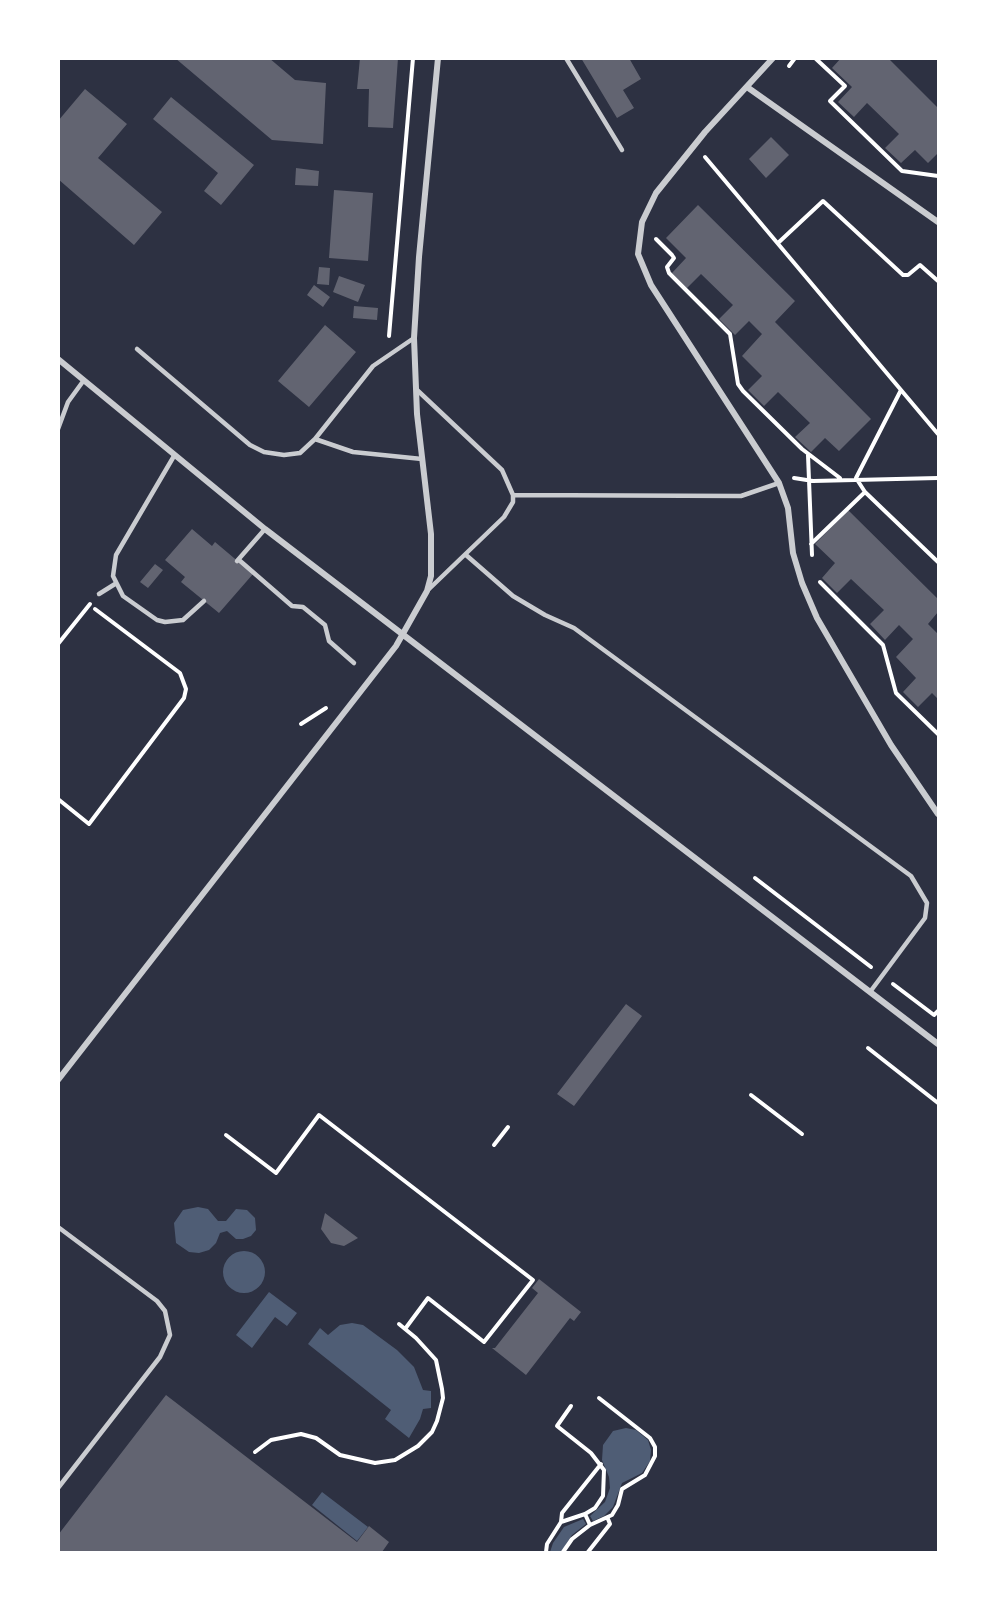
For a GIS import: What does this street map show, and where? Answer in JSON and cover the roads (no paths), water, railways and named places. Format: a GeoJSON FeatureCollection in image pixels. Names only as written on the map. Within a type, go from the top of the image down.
{"type":"FeatureCollection","features":[{"type":"Feature","properties":{"kind":"street"},"geometry":{"type":"LineString","coordinates":[[58,1080],[404,635],[427,591],[431,576],[431,534],[422,459],[414,338],[420,246],[438,58]]}},
{"type":"Feature","properties":{"kind":"street"},"geometry":{"type":"LineString","coordinates":[[773,58],[664,181],[641,224],[638,254],[643,272],[779,483],[788,508],[793,553],[802,583],[822,628],[891,745],[939,814]]}},
{"type":"Feature","properties":{"kind":"street"},"geometry":{"type":"LineString","coordinates":[[747,87],[939,222]]}},
{"type":"Feature","properties":{"kind":"street"},"geometry":{"type":"LineString","coordinates":[[58,359],[265,529],[939,1044]]}},
{"type":"Feature","properties":{"kind":"lane"},"geometry":{"type":"LineString","coordinates":[[566,58],[622,150]]}},
{"type":"Feature","properties":{"kind":"lane"},"geometry":{"type":"LineString","coordinates":[[137,349],[250,444],[264,452],[284,456],[300,453],[315,439],[373,366],[414,338]]}},
{"type":"Feature","properties":{"kind":"lane"},"geometry":{"type":"LineString","coordinates":[[58,429],[68,402],[84,380]]}},
{"type":"Feature","properties":{"kind":"lane"},"geometry":{"type":"LineString","coordinates":[[416,389],[502,470],[513,495],[513,502],[504,517],[427,591]]}},
{"type":"Feature","properties":{"kind":"lane"},"geometry":{"type":"LineString","coordinates":[[315,439],[353,452],[422,459]]}},
{"type":"Feature","properties":{"kind":"lane"},"geometry":{"type":"LineString","coordinates":[[174,456],[116,555],[113,576],[115,584],[133,604],[157,620],[165,622],[183,620],[204,601]]}},
{"type":"Feature","properties":{"kind":"lane"},"geometry":{"type":"LineString","coordinates":[[513,495],[741,496],[779,483]]}},
{"type":"Feature","properties":{"kind":"lane"},"geometry":{"type":"LineString","coordinates":[[265,529],[238,560],[292,606],[303,607],[325,625],[328,641],[354,663]]}},
{"type":"Feature","properties":{"kind":"lane"},"geometry":{"type":"LineString","coordinates":[[465,555],[513,596],[545,615],[574,628],[911,876],[924,894],[927,912],[922,925],[870,992]]}},
{"type":"Feature","properties":{"kind":"lane"},"geometry":{"type":"LineString","coordinates":[[99,594],[115,584]]}},
{"type":"Feature","properties":{"kind":"lane"},"geometry":{"type":"LineString","coordinates":[[58,1227],[157,1301],[165,1311],[170,1335],[160,1357],[58,1488]]}},
{"type":"Feature","properties":{"kind":"water"},"geometry":{"type":"Polygon","coordinates":[[[198,1207],[208,1209],[218,1221],[226,1221],[236,1209],[247,1210],[255,1218],[256,1230],[251,1236],[243,1239],[236,1239],[227,1231],[220,1233],[216,1243],[209,1250],[199,1253],[189,1252],[176,1243],[174,1223],[183,1210],[198,1207]]]}},
{"type":"Feature","properties":{"kind":"water"},"geometry":{"type":"Polygon","coordinates":[[[244,1251],[252,1252],[259,1257],[264,1264],[264,1280],[259,1287],[252,1292],[244,1293],[236,1292],[229,1287],[224,1280],[223,1272],[224,1264],[229,1257],[236,1252],[244,1251]]]}},
{"type":"Feature","properties":{"kind":"water"},"geometry":{"type":"Polygon","coordinates":[[[269,1292],[297,1313],[287,1326],[275,1317],[252,1348],[236,1335],[269,1292]]]}},
{"type":"Feature","properties":{"kind":"water"},"geometry":{"type":"Polygon","coordinates":[[[352,1323],[363,1325],[397,1350],[414,1367],[423,1390],[431,1391],[431,1408],[423,1409],[409,1438],[385,1419],[391,1410],[308,1344],[320,1328],[328,1335],[340,1325],[352,1323]]]}},
{"type":"Feature","properties":{"kind":"water"},"geometry":{"type":"Polygon","coordinates":[[[626,1428],[636,1430],[648,1440],[651,1450],[650,1461],[642,1473],[622,1483],[613,1507],[604,1516],[593,1521],[590,1516],[605,1502],[610,1488],[609,1477],[602,1460],[603,1445],[613,1431],[626,1428]]]}},
{"type":"Feature","properties":{"kind":"water"},"geometry":{"type":"Polygon","coordinates":[[[322,1492],[368,1527],[357,1541],[312,1505],[322,1492]]]}},
{"type":"Feature","properties":{"kind":"water"},"geometry":{"type":"Polygon","coordinates":[[[583,1519],[586,1524],[572,1535],[561,1552],[550,1552],[564,1527],[583,1519]]]}}]}
